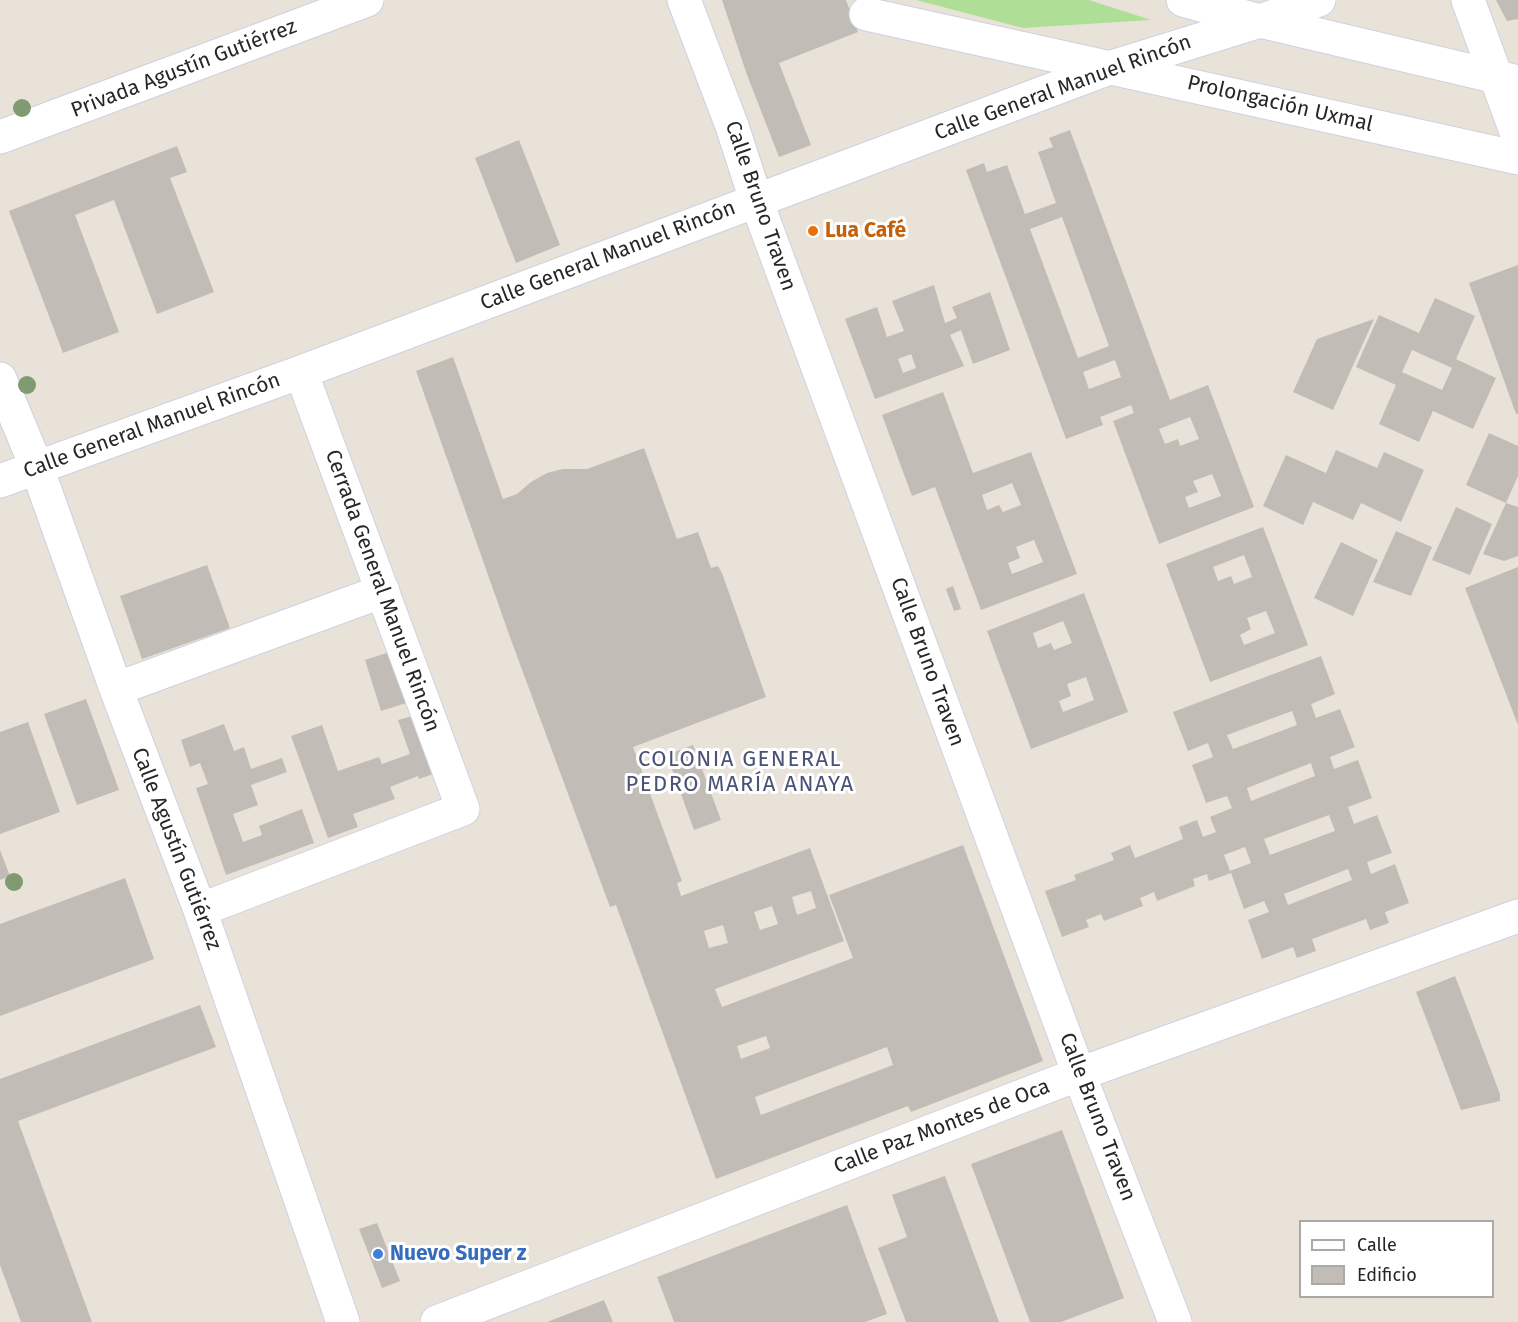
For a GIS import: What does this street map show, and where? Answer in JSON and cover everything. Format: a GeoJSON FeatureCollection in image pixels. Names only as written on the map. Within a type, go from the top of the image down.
{"type":"FeatureCollection","features":[{"type":"Feature","properties":{"kind":"street","name":"Privada Agustín Gutiérrez"},"geometry":{"type":"LineString","coordinates":[[0,137],[367,0]]}},
{"type":"Feature","properties":{"kind":"street","name":"Calle Bruno Traven"},"geometry":{"type":"LineString","coordinates":[[684,0],[1079,1074],[1175,1322]]}},
{"type":"Feature","properties":{"kind":"street"},"geometry":{"type":"LineString","coordinates":[[1183,0],[1260,21],[1507,80]]}},
{"type":"Feature","properties":{"kind":"street","name":"Calle General Manuel Rincón"},"geometry":{"type":"LineString","coordinates":[[0,481],[301,372],[1112,67],[1260,21],[1318,0]]}},
{"type":"Feature","properties":{"kind":"street"},"geometry":{"type":"LineString","coordinates":[[1468,0],[1507,80],[1518,137]]}},
{"type":"Feature","properties":{"kind":"street","name":"Prolongación Uxmal"},"geometry":{"type":"LineString","coordinates":[[866,14],[1518,158]]}},
{"type":"Feature","properties":{"kind":"street","name":"Cerrada General Manuel Rincón"},"geometry":{"type":"LineString","coordinates":[[201,910],[463,809],[301,372]]}},
{"type":"Feature","properties":{"kind":"street","name":"Calle Agustín Gutiérrez"},"geometry":{"type":"LineString","coordinates":[[0,379],[37,468],[116,689],[201,910],[344,1322]]}},
{"type":"Feature","properties":{"kind":"street"},"geometry":{"type":"LineString","coordinates":[[116,689],[382,591]]}},
{"type":"Feature","properties":{"kind":"street","name":"Calle Paz Montes de Oca"},"geometry":{"type":"LineString","coordinates":[[437,1322],[1079,1074],[1518,916]]}},
{"type":"Feature","properties":{"kind":"green space"},"geometry":{"type":"Polygon","coordinates":[[[916,0],[1089,0],[1151,20],[1023,28],[916,0]]]}},
{"type":"Feature","properties":{"kind":"building"},"geometry":{"type":"Polygon","coordinates":[[[722,0],[846,0],[858,32],[779,63],[811,145],[779,157],[747,75],[722,0]]]}},
{"type":"Feature","properties":{"kind":"building"},"geometry":{"type":"Polygon","coordinates":[[[1496,0],[1518,0],[1518,19],[1507,21],[1496,0]]]}},
{"type":"Feature","properties":{"kind":"building"},"geometry":{"type":"Polygon","coordinates":[[[1070,130],[1170,400],[1208,385],[1254,507],[1159,544],[1113,421],[1134,413],[1131,405],[1100,417],[1103,425],[1066,439],[966,170],[984,163],[987,172],[1007,165],[1025,214],[1056,203],[1038,152],[1053,147],[1049,138],[1070,130]],[[1062,217],[1030,229],[1078,358],[1109,346],[1062,217]],[[1115,360],[1083,372],[1089,389],[1121,377],[1115,360]],[[1190,417],[1159,429],[1165,444],[1178,439],[1180,446],[1199,439],[1190,417]],[[1212,474],[1193,481],[1198,492],[1185,497],[1189,508],[1221,496],[1212,474]]]}},
{"type":"Feature","properties":{"kind":"building"},"geometry":{"type":"Polygon","coordinates":[[[519,140],[560,245],[516,263],[475,158],[519,140]]]}},
{"type":"Feature","properties":{"kind":"building"},"geometry":{"type":"Polygon","coordinates":[[[177,146],[187,172],[170,178],[214,292],[157,314],[114,200],[75,215],[119,332],[63,353],[9,211],[177,146]]]}},
{"type":"Feature","properties":{"kind":"building"},"geometry":{"type":"Polygon","coordinates":[[[1518,265],[1518,414],[1516,414],[1469,283],[1518,265]]]}},
{"type":"Feature","properties":{"kind":"building"},"geometry":{"type":"Polygon","coordinates":[[[934,285],[945,323],[957,318],[952,307],[990,292],[1010,350],[973,364],[961,330],[950,335],[964,366],[875,399],[845,319],[877,307],[887,337],[904,331],[892,301],[934,285]],[[911,354],[898,359],[903,373],[916,368],[911,354]]]}},
{"type":"Feature","properties":{"kind":"building"},"geometry":{"type":"Polygon","coordinates":[[[1435,298],[1475,316],[1456,359],[1496,378],[1473,429],[1433,411],[1419,442],[1379,424],[1396,385],[1356,367],[1379,315],[1419,333],[1435,298]],[[1412,350],[1402,372],[1442,390],[1452,368],[1412,350]]]}},
{"type":"Feature","properties":{"kind":"building"},"geometry":{"type":"Polygon","coordinates":[[[1374,319],[1333,410],[1293,392],[1317,339],[1374,319]]]}},
{"type":"Feature","properties":{"kind":"building"},"geometry":{"type":"Polygon","coordinates":[[[453,357],[503,499],[517,494],[531,482],[547,473],[563,469],[587,469],[644,448],[677,539],[698,532],[711,568],[718,566],[722,573],[766,697],[633,747],[682,881],[677,883],[681,896],[810,848],[844,941],[715,989],[722,1007],[853,958],[829,895],[963,845],[1043,1061],[911,1112],[908,1106],[716,1179],[616,905],[610,907],[511,640],[416,371],[453,357]],[[811,891],[792,897],[797,915],[816,908],[811,891]],[[772,906],[754,912],[760,930],[778,924],[772,906]],[[723,925],[704,931],[709,948],[728,943],[723,925]],[[766,1036],[737,1046],[741,1059],[770,1048],[766,1036]],[[887,1047],[755,1097],[761,1115],[893,1065],[887,1047]]]}},
{"type":"Feature","properties":{"kind":"building"},"geometry":{"type":"Polygon","coordinates":[[[943,392],[973,473],[1031,452],[1077,574],[981,610],[935,487],[912,496],[882,415],[943,392]],[[1012,483],[982,495],[987,510],[999,505],[1003,512],[1021,505],[1012,483]],[[1034,540],[1016,547],[1020,558],[1008,563],[1012,574],[1043,562],[1034,540]]]}},
{"type":"Feature","properties":{"kind":"building"},"geometry":{"type":"Polygon","coordinates":[[[1489,433],[1518,446],[1518,476],[1506,503],[1466,485],[1489,433]]]}},
{"type":"Feature","properties":{"kind":"building"},"geometry":{"type":"Polygon","coordinates":[[[1336,450],[1377,468],[1384,452],[1424,470],[1401,522],[1361,503],[1353,520],[1313,502],[1303,525],[1263,506],[1286,455],[1326,473],[1336,450]]]}},
{"type":"Feature","properties":{"kind":"building"},"geometry":{"type":"Polygon","coordinates":[[[1506,503],[1518,507],[1518,556],[1504,561],[1483,554],[1506,503]]]}},
{"type":"Feature","properties":{"kind":"building"},"geometry":{"type":"Polygon","coordinates":[[[1456,507],[1492,524],[1470,575],[1432,560],[1456,507]]]}},
{"type":"Feature","properties":{"kind":"building"},"geometry":{"type":"Polygon","coordinates":[[[1263,527],[1308,645],[1210,682],[1166,564],[1263,527]],[[1244,555],[1213,567],[1218,581],[1231,576],[1234,584],[1252,577],[1244,555]],[[1266,611],[1247,618],[1251,629],[1240,635],[1244,645],[1275,633],[1266,611]]]}},
{"type":"Feature","properties":{"kind":"building"},"geometry":{"type":"Polygon","coordinates":[[[1396,531],[1432,547],[1411,596],[1373,582],[1396,531]]]}},
{"type":"Feature","properties":{"kind":"building"},"geometry":{"type":"Polygon","coordinates":[[[1341,542],[1378,560],[1353,616],[1314,598],[1341,542]]]}},
{"type":"Feature","properties":{"kind":"building"},"geometry":{"type":"Polygon","coordinates":[[[207,565],[230,628],[142,659],[120,596],[207,565]]]}},
{"type":"Feature","properties":{"kind":"building"},"geometry":{"type":"Polygon","coordinates":[[[1518,567],[1518,725],[1465,588],[1518,567]]]}},
{"type":"Feature","properties":{"kind":"building"},"geometry":{"type":"Polygon","coordinates":[[[953,586],[961,609],[954,611],[946,589],[953,586]]]}},
{"type":"Feature","properties":{"kind":"building"},"geometry":{"type":"Polygon","coordinates":[[[1084,593],[1128,712],[1031,749],[987,631],[1084,593]],[[1063,621],[1033,633],[1038,648],[1051,643],[1054,650],[1072,643],[1063,621]],[[1086,677],[1067,684],[1071,696],[1059,701],[1063,712],[1094,700],[1086,677]]]}},
{"type":"Feature","properties":{"kind":"building"},"geometry":{"type":"Polygon","coordinates":[[[390,652],[406,703],[381,711],[365,660],[390,652]]]}},
{"type":"Feature","properties":{"kind":"building"},"geometry":{"type":"Polygon","coordinates":[[[1321,656],[1335,694],[1311,704],[1316,718],[1340,709],[1355,747],[1330,757],[1334,769],[1358,760],[1372,798],[1348,807],[1354,824],[1377,815],[1392,853],[1367,862],[1371,874],[1395,864],[1409,903],[1385,912],[1389,923],[1370,930],[1366,919],[1312,939],[1316,951],[1297,958],[1293,947],[1262,959],[1248,920],[1269,912],[1264,901],[1244,909],[1231,873],[1209,881],[1207,874],[1193,879],[1195,886],[1157,901],[1154,892],[1140,898],[1143,906],[1104,921],[1101,914],[1086,920],[1089,927],[1062,937],[1045,891],[1076,880],[1074,875],[1114,860],[1111,853],[1130,845],[1135,858],[1183,839],[1179,827],[1197,820],[1203,837],[1216,832],[1210,817],[1232,808],[1227,796],[1206,803],[1192,765],[1213,757],[1208,743],[1188,751],[1173,712],[1321,656]],[[1292,711],[1227,735],[1233,749],[1297,725],[1292,711]],[[1311,763],[1247,788],[1251,801],[1315,776],[1311,763]],[[1329,815],[1264,839],[1270,855],[1335,831],[1329,815]],[[1245,847],[1224,855],[1230,871],[1251,863],[1245,847]],[[1348,869],[1284,894],[1288,905],[1352,880],[1348,869]]]}},
{"type":"Feature","properties":{"kind":"building"},"geometry":{"type":"Polygon","coordinates":[[[86,699],[119,790],[77,805],[44,714],[86,699]]]}},
{"type":"Feature","properties":{"kind":"building"},"geometry":{"type":"Polygon","coordinates":[[[412,716],[433,774],[419,779],[418,776],[390,787],[395,799],[353,814],[358,827],[328,838],[291,736],[322,725],[338,771],[379,757],[382,764],[410,754],[398,720],[412,716]]]}},
{"type":"Feature","properties":{"kind":"building"},"geometry":{"type":"Polygon","coordinates":[[[28,722],[60,812],[0,834],[0,732],[28,722]]]}},
{"type":"Feature","properties":{"kind":"building"},"geometry":{"type":"Polygon","coordinates":[[[224,724],[234,751],[244,747],[251,769],[282,758],[287,772],[251,785],[258,805],[233,814],[243,842],[262,835],[259,826],[302,809],[314,843],[226,875],[196,788],[208,784],[200,763],[190,767],[181,740],[224,724]]]}},
{"type":"Feature","properties":{"kind":"building"},"geometry":{"type":"Polygon","coordinates":[[[693,745],[721,820],[694,830],[667,755],[693,745]]]}},
{"type":"Feature","properties":{"kind":"building"},"geometry":{"type":"Polygon","coordinates":[[[0,850],[10,876],[0,880],[0,850]]]}},
{"type":"Feature","properties":{"kind":"building"},"geometry":{"type":"Polygon","coordinates":[[[125,878],[154,959],[0,1016],[0,924],[125,878]]]}},
{"type":"Feature","properties":{"kind":"building"},"geometry":{"type":"Polygon","coordinates":[[[1455,976],[1500,1094],[1500,1101],[1461,1110],[1416,992],[1455,976]]]}},
{"type":"Feature","properties":{"kind":"building"},"geometry":{"type":"Polygon","coordinates":[[[200,1005],[216,1047],[18,1121],[92,1322],[21,1322],[0,1265],[0,1079],[200,1005]]]}},
{"type":"Feature","properties":{"kind":"building"},"geometry":{"type":"Polygon","coordinates":[[[1062,1130],[1124,1298],[1061,1322],[1030,1322],[971,1164],[1062,1130]]]}},
{"type":"Feature","properties":{"kind":"building"},"geometry":{"type":"Polygon","coordinates":[[[945,1176],[999,1322],[906,1322],[878,1248],[907,1237],[892,1195],[945,1176]]]}},
{"type":"Feature","properties":{"kind":"building"},"geometry":{"type":"Polygon","coordinates":[[[847,1205],[887,1314],[865,1322],[674,1322],[657,1277],[847,1205]]]}},
{"type":"Feature","properties":{"kind":"building"},"geometry":{"type":"Polygon","coordinates":[[[377,1223],[400,1281],[382,1288],[359,1229],[377,1223]]]}},
{"type":"Feature","properties":{"kind":"building"},"geometry":{"type":"Polygon","coordinates":[[[604,1300],[613,1322],[547,1322],[604,1300]]]}},
{"type":"Feature","properties":{"kind":"place","name":"Lua Café"},"geometry":{"type":"Point","coordinates":[813,231]}},
{"type":"Feature","properties":{"kind":"place","name":"Nuevo Super z"},"geometry":{"type":"Point","coordinates":[378,1254]}},
{"type":"Feature","properties":{"kind":"district","name":"COLONIA GENERAL PEDRO MARÍA ANAYA"},"geometry":{"type":"Point","coordinates":[740,772]}}]}
